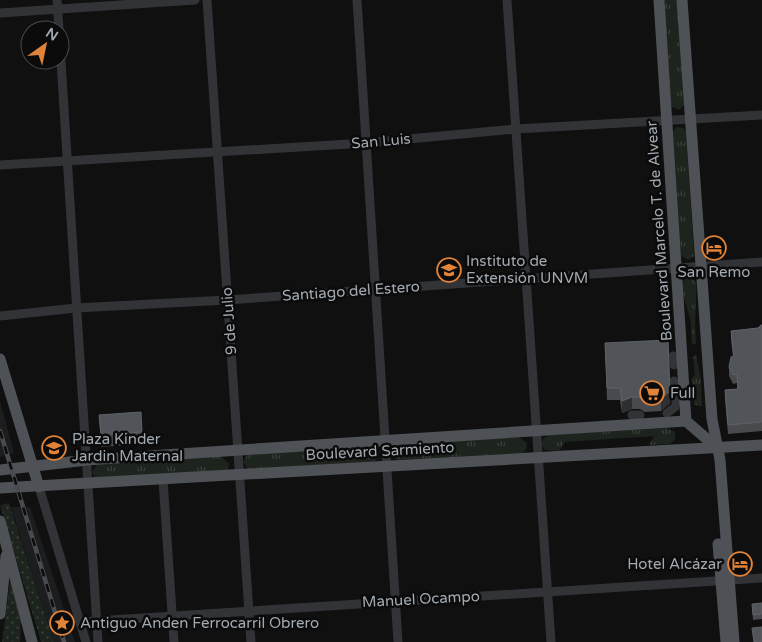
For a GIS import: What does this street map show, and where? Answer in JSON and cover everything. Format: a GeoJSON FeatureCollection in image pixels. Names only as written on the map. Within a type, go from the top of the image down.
{"type":"FeatureCollection","features":[{"type":"Feature","properties":{"kind":"main road","name":"Boulevard Marcelo T. de Alvear"},"geometry":{"type":"LineString","coordinates":[[659,0],[686,421]]}},
{"type":"Feature","properties":{"kind":"main road"},"geometry":{"type":"LineString","coordinates":[[682,0],[716,446],[714,460],[728,636],[735,642]]}},
{"type":"Feature","properties":{"kind":"main road"},"geometry":{"type":"LineString","coordinates":[[0,359],[40,487]]}},
{"type":"Feature","properties":{"kind":"main road"},"geometry":{"type":"LineString","coordinates":[[686,421],[716,446]]}},
{"type":"Feature","properties":{"kind":"main road","name":"Boulevard Sarmiento"},"geometry":{"type":"LineString","coordinates":[[0,470],[87,460],[238,452],[686,421]]}},
{"type":"Feature","properties":{"kind":"main road","name":"Boulevard Sarmiento"},"geometry":{"type":"LineString","coordinates":[[0,488],[163,480],[716,446],[762,445]]}},
{"type":"Feature","properties":{"kind":"main road"},"geometry":{"type":"LineString","coordinates":[[0,521],[30,639]]}},
{"type":"Feature","properties":{"kind":"main road"},"geometry":{"type":"LineString","coordinates":[[0,614],[7,547]]}},
{"type":"Feature","properties":{"kind":"street"},"geometry":{"type":"LineString","coordinates":[[0,13],[57,5],[196,0]]}},
{"type":"Feature","properties":{"kind":"street","name":"9 de Julio"},"geometry":{"type":"LineString","coordinates":[[207,0],[251,642]]}},
{"type":"Feature","properties":{"kind":"street"},"geometry":{"type":"LineString","coordinates":[[357,0],[398,642]]}},
{"type":"Feature","properties":{"kind":"street"},"geometry":{"type":"LineString","coordinates":[[508,0],[551,642]]}},
{"type":"Feature","properties":{"kind":"street"},"geometry":{"type":"LineString","coordinates":[[57,5],[58,20]]}},
{"type":"Feature","properties":{"kind":"street"},"geometry":{"type":"LineString","coordinates":[[61,70],[98,642]]}},
{"type":"Feature","properties":{"kind":"street","name":"San Luis"},"geometry":{"type":"LineString","coordinates":[[0,165],[366,143],[516,129],[762,115]]}},
{"type":"Feature","properties":{"kind":"street","name":"Santiago del Estero"},"geometry":{"type":"LineString","coordinates":[[0,316],[76,308],[228,300],[762,262]]}},
{"type":"Feature","properties":{"kind":"street"},"geometry":{"type":"LineString","coordinates":[[667,413],[675,404],[675,387]]}},
{"type":"Feature","properties":{"kind":"street"},"geometry":{"type":"LineString","coordinates":[[163,480],[174,642]]}},
{"type":"Feature","properties":{"kind":"street"},"geometry":{"type":"LineString","coordinates":[[40,487],[86,642]]}},
{"type":"Feature","properties":{"kind":"street","name":"Manuel Ocampo"},"geometry":{"type":"LineString","coordinates":[[80,622],[396,600],[762,578]]}},
{"type":"Feature","properties":{"kind":"shaded area"},"geometry":{"type":"Polygon","coordinates":[[[0,401],[14,453],[0,457],[0,401]]]}},
{"type":"Feature","properties":{"kind":"shaded area"},"geometry":{"type":"Polygon","coordinates":[[[11,507],[30,507],[75,642],[54,642],[11,507]]]}},
{"type":"Feature","properties":{"kind":"green space"},"geometry":{"type":"Polygon","coordinates":[[[664,0],[677,0],[684,105],[679,110],[671,106],[664,0]]]}},
{"type":"Feature","properties":{"kind":"green space"},"geometry":{"type":"Polygon","coordinates":[[[676,127],[683,128],[686,131],[694,256],[689,260],[681,256],[673,132],[676,127]]]}},
{"type":"Feature","properties":{"kind":"green space"},"geometry":{"type":"Polygon","coordinates":[[[690,277],[696,282],[696,343],[694,345],[692,343],[691,321],[683,288],[684,279],[690,277]]]}},
{"type":"Feature","properties":{"kind":"green space"},"geometry":{"type":"Polygon","coordinates":[[[696,355],[701,380],[702,406],[694,405],[692,378],[695,374],[693,357],[696,355]]]}},
{"type":"Feature","properties":{"kind":"green space"},"geometry":{"type":"Polygon","coordinates":[[[667,428],[675,432],[675,439],[670,444],[649,445],[654,436],[565,442],[559,451],[545,450],[541,444],[544,438],[549,435],[667,428]]]}},
{"type":"Feature","properties":{"kind":"green space"},"geometry":{"type":"Polygon","coordinates":[[[518,437],[527,443],[526,450],[522,453],[397,460],[392,453],[394,448],[399,445],[518,437]]]}},
{"type":"Feature","properties":{"kind":"green space"},"geometry":{"type":"Polygon","coordinates":[[[371,447],[379,451],[379,457],[374,462],[249,470],[243,462],[247,455],[371,447]]]}},
{"type":"Feature","properties":{"kind":"green space"},"geometry":{"type":"Polygon","coordinates":[[[221,456],[229,464],[227,470],[95,478],[92,472],[97,465],[221,456]]]}},
{"type":"Feature","properties":{"kind":"green space"},"geometry":{"type":"Polygon","coordinates":[[[9,503],[54,642],[41,642],[0,505],[9,503]]]}},
{"type":"Feature","properties":{"kind":"green space"},"geometry":{"type":"Polygon","coordinates":[[[10,581],[21,619],[20,642],[2,642],[10,581]]]}},
{"type":"Feature","properties":{"kind":"building"},"geometry":{"type":"Polygon","coordinates":[[[761,325],[762,422],[728,425],[725,390],[738,389],[737,374],[733,375],[729,367],[731,357],[734,356],[731,331],[758,328],[761,325]]]}},
{"type":"Feature","properties":{"kind":"building"},"geometry":{"type":"Polygon","coordinates":[[[668,340],[670,391],[661,399],[645,400],[640,397],[632,397],[622,401],[620,388],[607,388],[605,343],[668,340]]]}},
{"type":"Feature","properties":{"kind":"building"},"geometry":{"type":"Polygon","coordinates":[[[141,412],[142,432],[101,435],[99,415],[141,412]]]}},
{"type":"Feature","properties":{"kind":"building"},"geometry":{"type":"Polygon","coordinates":[[[762,603],[762,614],[753,615],[752,604],[762,603]]]}},
{"type":"Feature","properties":{"kind":"building"},"geometry":{"type":"Polygon","coordinates":[[[762,627],[762,642],[754,642],[752,628],[762,627]]]}},
{"type":"Feature","properties":{"kind":"railway"},"geometry":{"type":"LineString","coordinates":[[0,431],[64,642]]}},
{"type":"Feature","properties":{"kind":"place","name":"San Remo"},"geometry":{"type":"Point","coordinates":[714,248]}},
{"type":"Feature","properties":{"kind":"place","name":"Instituto de Extensión UNVM"},"geometry":{"type":"Point","coordinates":[449,270]}},
{"type":"Feature","properties":{"kind":"place","name":"Full"},"geometry":{"type":"Point","coordinates":[652,393]}},
{"type":"Feature","properties":{"kind":"place","name":"Plaza Kinder Jardin Maternal"},"geometry":{"type":"Point","coordinates":[54,448]}},
{"type":"Feature","properties":{"kind":"place","name":"Hotel Alcázar"},"geometry":{"type":"Point","coordinates":[740,564]}},
{"type":"Feature","properties":{"kind":"place","name":"Antiguo Anden Ferrocarril Obrero"},"geometry":{"type":"Point","coordinates":[62,623]}}]}
